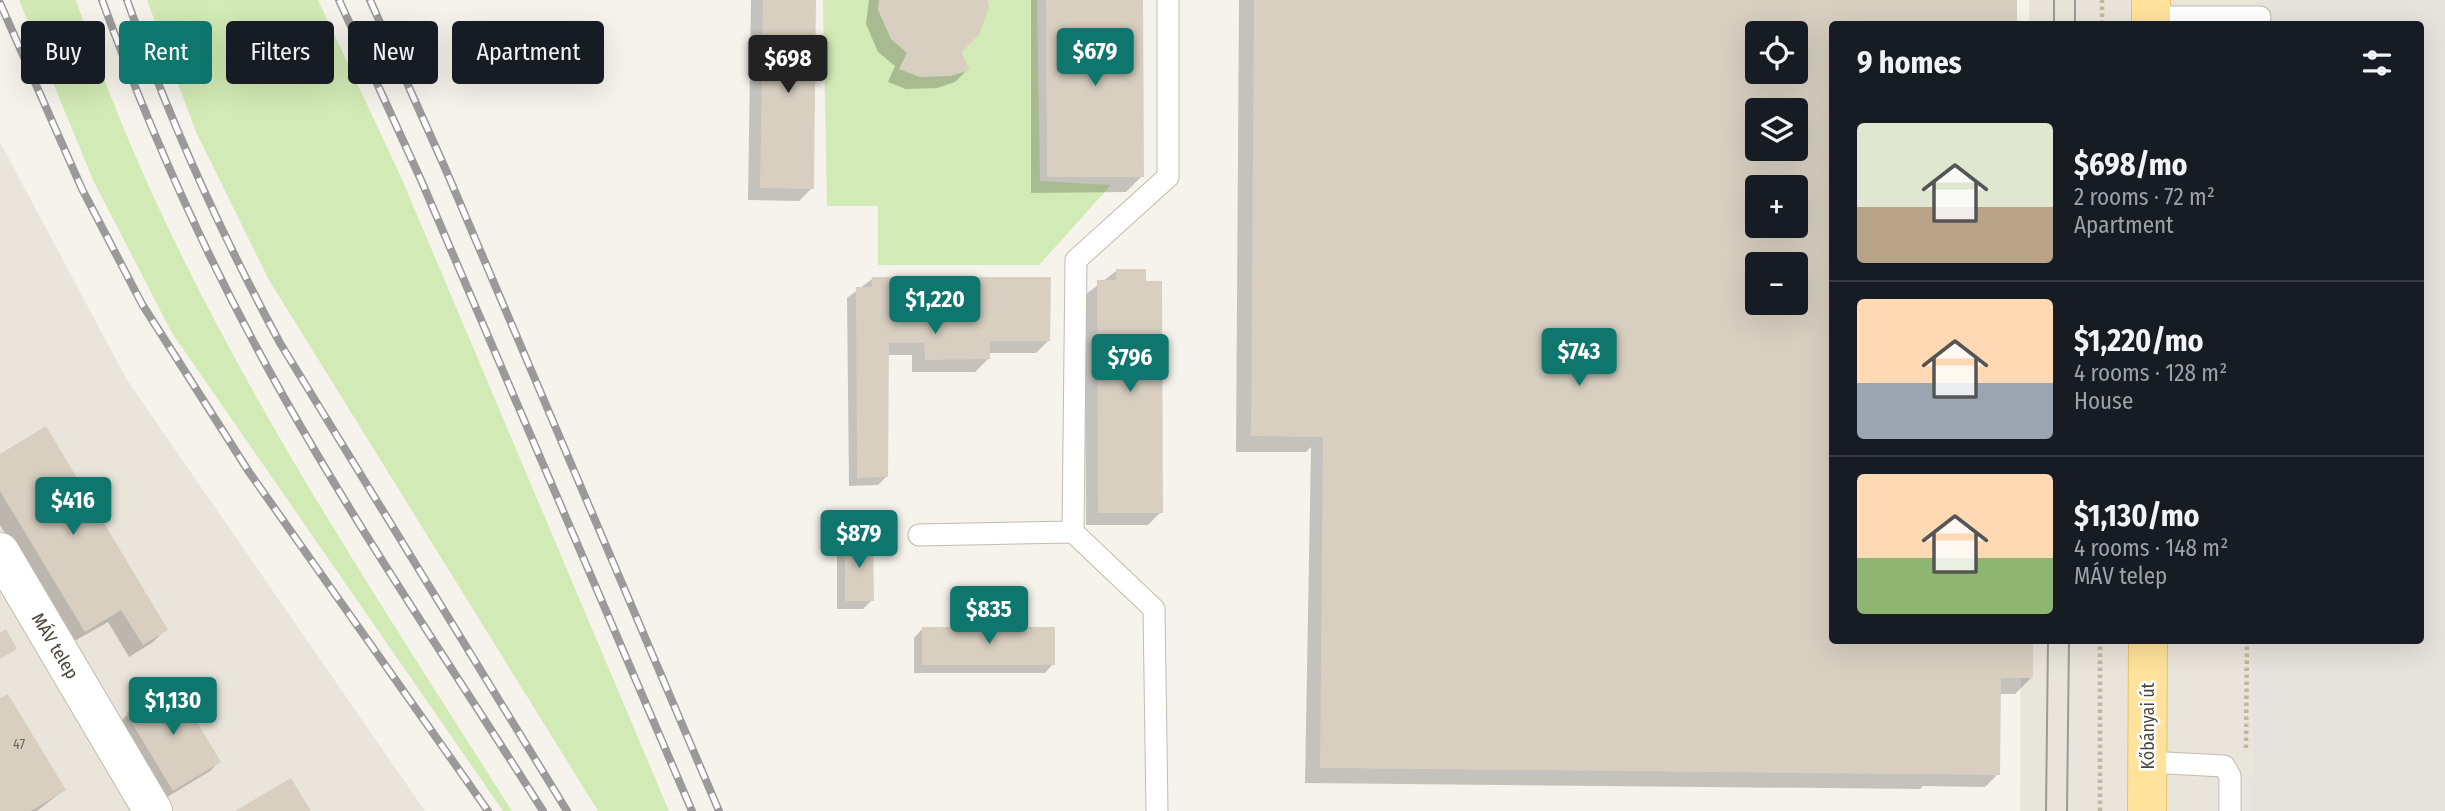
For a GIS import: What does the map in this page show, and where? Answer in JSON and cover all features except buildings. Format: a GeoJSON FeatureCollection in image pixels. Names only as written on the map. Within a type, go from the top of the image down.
{"type":"FeatureCollection","features":[{"type":"Feature","properties":{"kind":"main road","name":"Kőbányai út"},"geometry":{"type":"LineString","coordinates":[[2147,811],[2148,644]]}},
{"type":"Feature","properties":{"kind":"street","name":"MÁV telep"},"geometry":{"type":"LineString","coordinates":[[0,552],[11,596],[153,811]]}},
{"type":"Feature","properties":{"kind":"lane"},"geometry":{"type":"LineString","coordinates":[[1073,532],[1076,260],[1168,177],[1168,0]]}},
{"type":"Feature","properties":{"kind":"lane"},"geometry":{"type":"LineString","coordinates":[[2151,14],[2220,8],[2260,17]]}},
{"type":"Feature","properties":{"kind":"lane"},"geometry":{"type":"LineString","coordinates":[[919,534],[1073,532],[1154,610],[1157,811]]}},
{"type":"Feature","properties":{"kind":"lane"},"geometry":{"type":"LineString","coordinates":[[2147,762],[2224,766],[2230,776],[2230,811]]}},
{"type":"Feature","properties":{"kind":"path"},"geometry":{"type":"LineString","coordinates":[[2102,0],[2102,21]]}},
{"type":"Feature","properties":{"kind":"path"},"geometry":{"type":"LineString","coordinates":[[2100,644],[2100,811]]}},
{"type":"Feature","properties":{"kind":"path"},"geometry":{"type":"LineString","coordinates":[[2246,759],[2247,644]]}},
{"type":"Feature","properties":{"kind":"shaded area"},"geometry":{"type":"Polygon","coordinates":[[[2029,0],[2257,0],[2257,21],[2029,21],[2029,0]]]}},
{"type":"Feature","properties":{"kind":"shaded area"},"geometry":{"type":"Polygon","coordinates":[[[2257,0],[2445,0],[2445,811],[2252,811],[2253,644],[2424,644],[2424,21],[2257,21],[2257,0]]]}},
{"type":"Feature","properties":{"kind":"shaded area"},"geometry":{"type":"Polygon","coordinates":[[[0,142],[127,380],[425,811],[0,811],[0,142]]]}},
{"type":"Feature","properties":{"kind":"shaded area"},"geometry":{"type":"Polygon","coordinates":[[[2021,644],[2253,644],[2252,811],[2020,811],[2021,644]]]}},
{"type":"Feature","properties":{"kind":"green space"},"geometry":{"type":"Polygon","coordinates":[[[19,0],[76,0],[84,21],[28,21],[19,0]]]}},
{"type":"Feature","properties":{"kind":"green space"},"geometry":{"type":"Polygon","coordinates":[[[147,0],[318,0],[328,21],[226,21],[226,84],[334,84],[334,34],[348,64],[348,84],[357,84],[401,177],[669,811],[598,811],[269,280],[196,132],[178,84],[212,84],[212,21],[155,21],[147,0]]]}},
{"type":"Feature","properties":{"kind":"green space"},"geometry":{"type":"Polygon","coordinates":[[[823,0],[1037,0],[1040,181],[1111,185],[1039,265],[878,265],[878,206],[827,206],[823,0]]]}},
{"type":"Feature","properties":{"kind":"green space"},"geometry":{"type":"Polygon","coordinates":[[[105,78],[162,214],[213,317],[268,418],[327,518],[512,811],[503,811],[172,333],[93,180],[54,84],[105,84],[105,78]]]}},
{"type":"Feature","properties":{"kind":"tram line"},"geometry":{"type":"LineString","coordinates":[[2054,0],[2054,21]]}},
{"type":"Feature","properties":{"kind":"tram line"},"geometry":{"type":"LineString","coordinates":[[2075,0],[2075,21]]}},
{"type":"Feature","properties":{"kind":"tram line"},"geometry":{"type":"LineString","coordinates":[[2046,811],[2048,644]]}},
{"type":"Feature","properties":{"kind":"tram line"},"geometry":{"type":"LineString","coordinates":[[2067,811],[2069,644]]}},
{"type":"Feature","properties":{"kind":"railway"},"geometry":{"type":"LineString","coordinates":[[102,0],[174,179],[259,352],[361,527],[543,811]]}},
{"type":"Feature","properties":{"kind":"railway"},"geometry":{"type":"LineString","coordinates":[[127,0],[160,88],[197,174],[280,343],[567,811]]}},
{"type":"Feature","properties":{"kind":"railway"},"geometry":{"type":"LineString","coordinates":[[339,0],[421,180],[692,811]]}},
{"type":"Feature","properties":{"kind":"railway"},"geometry":{"type":"LineString","coordinates":[[370,0],[445,168],[719,811]]}},
{"type":"Feature","properties":{"kind":"railway"},"geometry":{"type":"LineString","coordinates":[[0,3],[82,189],[142,304],[249,472],[488,811]]}}]}
